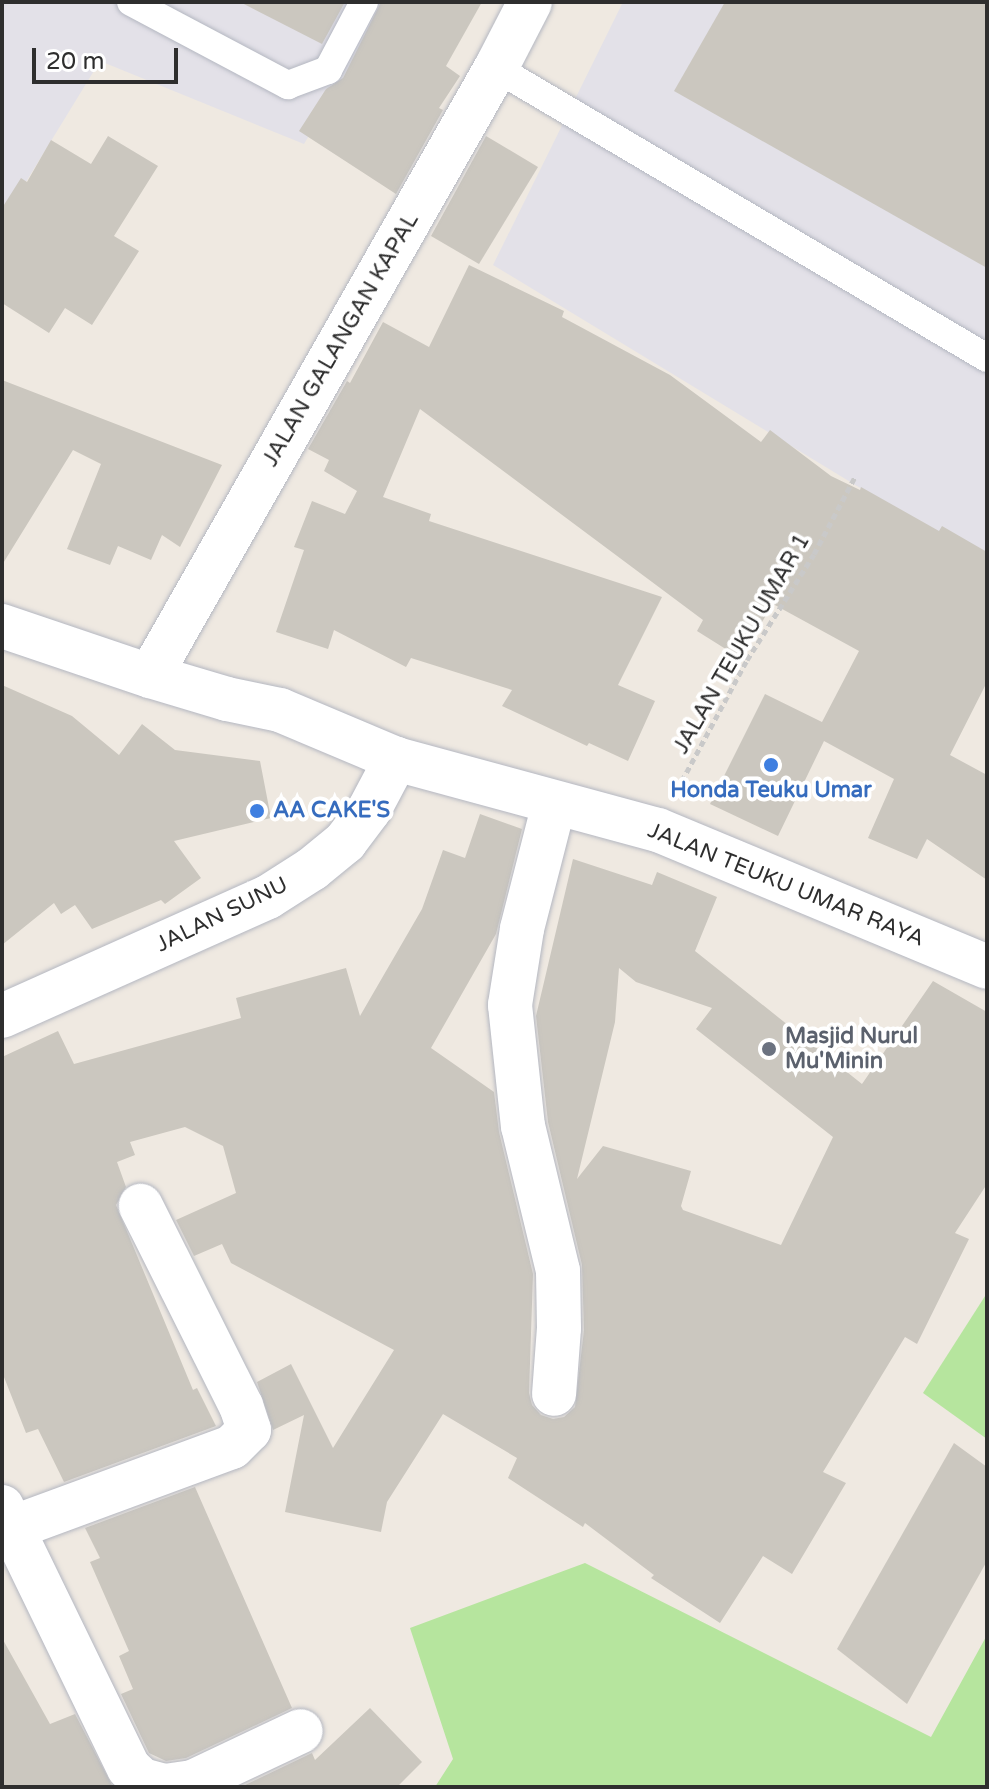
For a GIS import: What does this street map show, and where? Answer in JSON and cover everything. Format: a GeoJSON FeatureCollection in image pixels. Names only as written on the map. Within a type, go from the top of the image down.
{"type":"FeatureCollection","features":[{"type":"Feature","properties":{"kind":"main road","name":"JALAN GALANGAN KAPAL"},"geometry":{"type":"LineString","coordinates":[[150,676],[496,68],[530,2]]}},
{"type":"Feature","properties":{"kind":"main road","name":"JALAN TEUKU UMAR RAYA"},"geometry":{"type":"LineString","coordinates":[[2,626],[227,699],[271,722],[338,737],[396,759],[658,830],[987,967]]}},
{"type":"Feature","properties":{"kind":"main road","name":"JALAN SUNU"},"geometry":{"type":"LineString","coordinates":[[2,1016],[268,897],[312,869],[353,831],[396,759]]}},
{"type":"Feature","properties":{"kind":"main road"},"geometry":{"type":"LineString","coordinates":[[554,804],[522,929],[510,1005],[523,1126],[558,1271],[559,1328],[554,1394]]}},
{"type":"Feature","properties":{"kind":"main road"},"geometry":{"type":"LineString","coordinates":[[141,1206],[245,1414],[249,1430],[232,1447],[7,1517],[129,1768],[142,1780],[165,1786],[193,1782],[301,1731]]}},
{"type":"Feature","properties":{"kind":"lane"},"geometry":{"type":"LineString","coordinates":[[131,2],[288,85],[328,70],[364,2]]}},
{"type":"Feature","properties":{"kind":"lane"},"geometry":{"type":"LineString","coordinates":[[496,68],[987,358]]}},
{"type":"Feature","properties":{"kind":"path","name":"JALAN TEUKU UMAR 1"},"geometry":{"type":"LineString","coordinates":[[658,830],[680,782],[747,660],[814,554],[856,475]]}},
{"type":"Feature","properties":{"kind":"shaded area"},"geometry":{"type":"Polygon","coordinates":[[[2,2],[387,2],[304,144],[100,61],[2,221],[2,2]]]}},
{"type":"Feature","properties":{"kind":"shaded area"},"geometry":{"type":"Polygon","coordinates":[[[623,2],[987,2],[987,565],[493,265],[623,2]]]}},
{"type":"Feature","properties":{"kind":"green space"},"geometry":{"type":"Polygon","coordinates":[[[987,1293],[987,1439],[923,1393],[987,1293]]]}},
{"type":"Feature","properties":{"kind":"green space"},"geometry":{"type":"Polygon","coordinates":[[[585,1563],[931,1737],[987,1635],[987,1787],[435,1787],[453,1759],[410,1628],[585,1563]]]}},
{"type":"Feature","properties":{"kind":"building"},"geometry":{"type":"Polygon","coordinates":[[[240,2],[345,2],[322,44],[240,2]]]}},
{"type":"Feature","properties":{"kind":"building"},"geometry":{"type":"Polygon","coordinates":[[[381,2],[482,2],[446,66],[460,76],[439,108],[443,110],[396,194],[299,131],[326,89],[343,78],[381,2]]]}},
{"type":"Feature","properties":{"kind":"building"},"geometry":{"type":"Polygon","coordinates":[[[725,2],[987,2],[987,268],[674,91],[725,2]]]}},
{"type":"Feature","properties":{"kind":"building"},"geometry":{"type":"Polygon","coordinates":[[[108,136],[158,166],[114,236],[139,251],[92,325],[65,308],[49,333],[2,303],[2,208],[21,178],[27,182],[51,140],[91,164],[108,136]]]}},
{"type":"Feature","properties":{"kind":"building"},"geometry":{"type":"Polygon","coordinates":[[[486,136],[538,167],[479,264],[431,236],[486,136]]]}},
{"type":"Feature","properties":{"kind":"building"},"geometry":{"type":"Polygon","coordinates":[[[469,265],[564,311],[562,317],[670,375],[761,442],[770,430],[831,476],[860,490],[861,487],[939,531],[942,526],[987,552],[987,682],[950,755],[987,775],[987,880],[927,839],[917,859],[868,838],[894,779],[824,741],[778,836],[710,804],[765,694],[822,722],[859,651],[773,604],[740,658],[697,631],[703,620],[420,409],[383,497],[431,514],[429,521],[662,597],[618,685],[655,701],[628,761],[589,743],[587,746],[502,706],[512,690],[411,658],[406,667],[334,630],[328,649],[276,632],[304,550],[294,547],[312,501],[345,514],[357,491],[324,471],[329,460],[308,449],[347,381],[350,383],[383,322],[429,347],[469,265]]]}},
{"type":"Feature","properties":{"kind":"building"},"geometry":{"type":"Polygon","coordinates":[[[2,380],[222,465],[180,547],[162,535],[151,560],[118,546],[110,565],[67,549],[101,464],[73,450],[2,565],[2,380]]]}},
{"type":"Feature","properties":{"kind":"building"},"geometry":{"type":"Polygon","coordinates":[[[2,685],[72,716],[119,755],[142,724],[175,750],[260,761],[271,818],[174,841],[201,878],[165,904],[161,900],[92,929],[75,905],[61,914],[54,903],[2,945],[2,685]]]}},
{"type":"Feature","properties":{"kind":"building"},"geometry":{"type":"Polygon","coordinates":[[[480,814],[522,829],[496,934],[431,1048],[494,1092],[499,1132],[533,1274],[529,1393],[532,1405],[541,1415],[553,1419],[564,1417],[575,1407],[584,1330],[582,1265],[548,1122],[536,1016],[573,859],[652,885],[657,872],[717,897],[695,951],[862,1084],[933,981],[987,1012],[987,1184],[955,1233],[969,1239],[917,1344],[905,1337],[823,1472],[846,1483],[792,1574],[763,1556],[720,1623],[651,1578],[654,1575],[585,1523],[583,1527],[508,1478],[517,1458],[443,1414],[387,1502],[381,1532],[285,1512],[304,1415],[273,1430],[257,1382],[291,1364],[333,1448],[394,1350],[231,1263],[222,1244],[194,1256],[176,1220],[236,1193],[223,1146],[185,1127],[130,1142],[135,1155],[117,1162],[126,1187],[116,1205],[193,1390],[197,1388],[216,1426],[64,1482],[38,1429],[26,1433],[2,1372],[2,1057],[58,1031],[74,1064],[241,1018],[236,998],[346,968],[360,1016],[422,909],[443,850],[465,858],[480,814]],[[619,968],[615,1022],[577,1179],[603,1146],[691,1171],[681,1206],[683,1210],[781,1245],[833,1137],[696,1029],[712,1008],[636,982],[619,968]]]}},
{"type":"Feature","properties":{"kind":"building"},"geometry":{"type":"Polygon","coordinates":[[[954,1443],[987,1467],[987,1561],[907,1704],[837,1649],[954,1443]]]}},
{"type":"Feature","properties":{"kind":"building"},"geometry":{"type":"Polygon","coordinates":[[[195,1487],[292,1708],[186,1758],[166,1761],[149,1753],[121,1694],[133,1689],[119,1656],[129,1651],[90,1562],[100,1558],[85,1528],[195,1487]]]}},
{"type":"Feature","properties":{"kind":"building"},"geometry":{"type":"Polygon","coordinates":[[[2,1638],[50,1724],[75,1714],[113,1787],[2,1787],[2,1638]]]}},
{"type":"Feature","properties":{"kind":"building"},"geometry":{"type":"Polygon","coordinates":[[[370,1708],[422,1762],[397,1787],[241,1787],[312,1753],[315,1760],[370,1708]]]}},
{"type":"Feature","properties":{"kind":"place","name":"Honda Teuku Umar"},"geometry":{"type":"Point","coordinates":[771,765]}},
{"type":"Feature","properties":{"kind":"place","name":"AA CAKE'S"},"geometry":{"type":"Point","coordinates":[257,811]}},
{"type":"Feature","properties":{"kind":"place","name":"Masjid Nurul Mu'Minin"},"geometry":{"type":"Point","coordinates":[769,1049]}}]}
